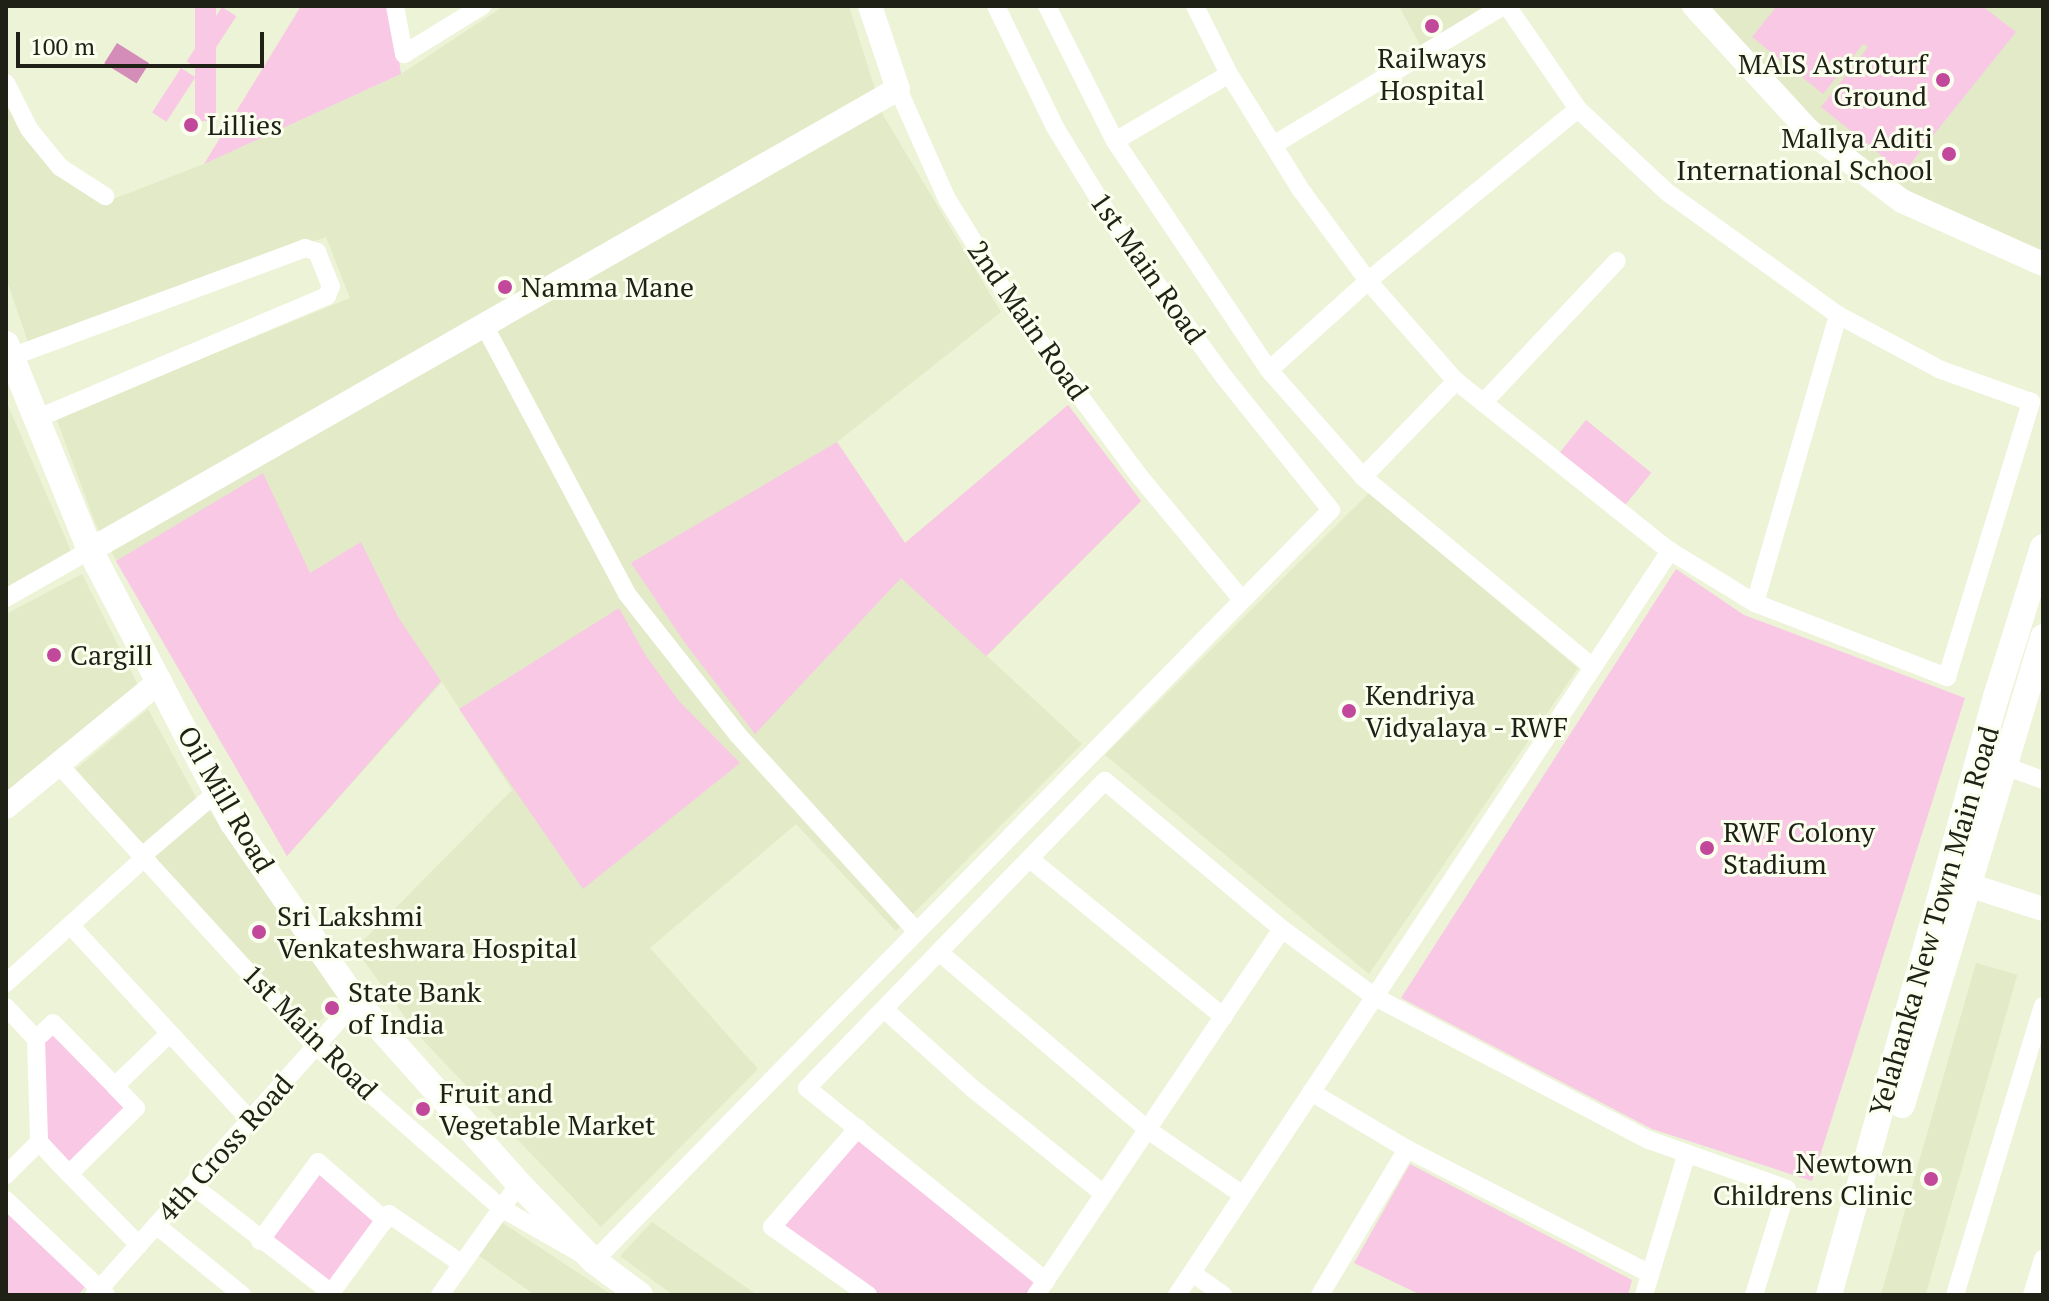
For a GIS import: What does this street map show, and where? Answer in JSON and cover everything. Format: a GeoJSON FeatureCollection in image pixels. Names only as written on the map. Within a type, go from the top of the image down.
{"type":"FeatureCollection","features":[{"type":"Feature","properties":{"kind":"main road","name":"Oil Mill Road"},"geometry":{"type":"LineString","coordinates":[[9,351],[90,550],[233,823],[356,1001],[519,1184],[594,1261],[640,1295]]}},
{"type":"Feature","properties":{"kind":"main road","name":"Yelahanka New Town Main Road"},"geometry":{"type":"LineString","coordinates":[[1847,1295],[1958,881],[1996,697],[2043,547]]}},
{"type":"Feature","properties":{"kind":"main road","name":"Yelahanka New Town Main Road"},"geometry":{"type":"LineString","coordinates":[[1829,1295],[1958,881],[2002,765],[2043,637]]}},
{"type":"Feature","properties":{"kind":"street"},"geometry":{"type":"LineString","coordinates":[[395,6],[404,54],[482,6]]}},
{"type":"Feature","properties":{"kind":"street","name":"2nd Main Road"},"geometry":{"type":"LineString","coordinates":[[870,6],[898,89],[947,199],[1014,307],[1140,477],[1242,600]]}},
{"type":"Feature","properties":{"kind":"street","name":"1st Main Road"},"geometry":{"type":"LineString","coordinates":[[996,6],[1055,127],[1118,230],[1224,377],[1331,510],[1242,600]]}},
{"type":"Feature","properties":{"kind":"street"},"geometry":{"type":"LineString","coordinates":[[1047,6],[1115,141],[1269,370],[1363,477],[1593,667]]}},
{"type":"Feature","properties":{"kind":"street"},"geometry":{"type":"LineString","coordinates":[[1195,6],[1229,74],[1301,190],[1368,281],[1456,381],[1670,551],[1755,603],[1947,677],[2031,402],[1941,370],[1838,315],[1668,193],[1578,109],[1505,6],[1275,144]]}},
{"type":"Feature","properties":{"kind":"street"},"geometry":{"type":"LineString","coordinates":[[1694,6],[1808,130],[1902,201],[2043,264]]}},
{"type":"Feature","properties":{"kind":"street"},"geometry":{"type":"LineString","coordinates":[[1115,141],[1229,74]]}},
{"type":"Feature","properties":{"kind":"street"},"geometry":{"type":"LineString","coordinates":[[6,83],[29,129],[60,167],[105,196]]}},
{"type":"Feature","properties":{"kind":"street"},"geometry":{"type":"LineString","coordinates":[[6,598],[483,323],[898,89]]}},
{"type":"Feature","properties":{"kind":"street"},"geometry":{"type":"LineString","coordinates":[[1269,370],[1368,281],[1578,109]]}},
{"type":"Feature","properties":{"kind":"street"},"geometry":{"type":"LineString","coordinates":[[9,351],[305,248],[317,252],[331,286],[327,296],[36,419]]}},
{"type":"Feature","properties":{"kind":"street"},"geometry":{"type":"LineString","coordinates":[[1483,403],[1617,261]]}},
{"type":"Feature","properties":{"kind":"street"},"geometry":{"type":"LineString","coordinates":[[1755,603],[1838,315]]}},
{"type":"Feature","properties":{"kind":"street"},"geometry":{"type":"LineString","coordinates":[[483,323],[627,594],[738,735],[917,932]]}},
{"type":"Feature","properties":{"kind":"street"},"geometry":{"type":"LineString","coordinates":[[1363,477],[1456,381]]}},
{"type":"Feature","properties":{"kind":"street"},"geometry":{"type":"LineString","coordinates":[[1177,1295],[1670,551]]}},
{"type":"Feature","properties":{"kind":"street"},"geometry":{"type":"LineString","coordinates":[[594,1261],[1242,600]]}},
{"type":"Feature","properties":{"kind":"street"},"geometry":{"type":"LineString","coordinates":[[6,807],[160,681]]}},
{"type":"Feature","properties":{"kind":"street","name":"1st Main Road"},"geometry":{"type":"LineString","coordinates":[[59,765],[316,1046],[501,1208],[594,1261]]}},
{"type":"Feature","properties":{"kind":"street"},"geometry":{"type":"LineString","coordinates":[[2002,765],[2043,780]]}},
{"type":"Feature","properties":{"kind":"street"},"geometry":{"type":"LineString","coordinates":[[1282,929],[1041,1288],[858,1128],[807,1088],[1105,781],[1282,929],[1375,997],[1649,1140],[1787,1189],[1754,1295]]}},
{"type":"Feature","properties":{"kind":"street"},"geometry":{"type":"LineString","coordinates":[[6,983],[217,792]]}},
{"type":"Feature","properties":{"kind":"street"},"geometry":{"type":"LineString","coordinates":[[1030,859],[1224,1017]]}},
{"type":"Feature","properties":{"kind":"street"},"geometry":{"type":"LineString","coordinates":[[1958,881],[2043,909]]}},
{"type":"Feature","properties":{"kind":"street"},"geometry":{"type":"LineString","coordinates":[[71,926],[249,1119]]}},
{"type":"Feature","properties":{"kind":"street"},"geometry":{"type":"LineString","coordinates":[[939,952],[1148,1130],[1243,1195]]}},
{"type":"Feature","properties":{"kind":"street","name":"4th Cross Road"},"geometry":{"type":"LineString","coordinates":[[100,1293],[156,1225],[356,1001]]}},
{"type":"Feature","properties":{"kind":"street"},"geometry":{"type":"LineString","coordinates":[[1955,1295],[2043,1006]]}},
{"type":"Feature","properties":{"kind":"street"},"geometry":{"type":"LineString","coordinates":[[6,1007],[36,1039],[39,1142],[139,1245]]}},
{"type":"Feature","properties":{"kind":"street"},"geometry":{"type":"LineString","coordinates":[[884,1009],[972,1088],[1104,1194]]}},
{"type":"Feature","properties":{"kind":"street"},"geometry":{"type":"LineString","coordinates":[[36,1039],[53,1023],[136,1108],[69,1174]]}},
{"type":"Feature","properties":{"kind":"street"},"geometry":{"type":"LineString","coordinates":[[115,1086],[169,1034]]}},
{"type":"Feature","properties":{"kind":"street"},"geometry":{"type":"LineString","coordinates":[[1311,1092],[1407,1149],[1650,1274]]}},
{"type":"Feature","properties":{"kind":"street"},"geometry":{"type":"LineString","coordinates":[[858,1128],[772,1227],[868,1295]]}},
{"type":"Feature","properties":{"kind":"street"},"geometry":{"type":"LineString","coordinates":[[6,1175],[39,1142]]}},
{"type":"Feature","properties":{"kind":"street"},"geometry":{"type":"LineString","coordinates":[[1320,1295],[1407,1149]]}},
{"type":"Feature","properties":{"kind":"street"},"geometry":{"type":"LineString","coordinates":[[1644,1295],[1687,1153]]}},
{"type":"Feature","properties":{"kind":"street"},"geometry":{"type":"LineString","coordinates":[[260,1241],[318,1162],[385,1220]]}},
{"type":"Feature","properties":{"kind":"street"},"geometry":{"type":"LineString","coordinates":[[446,1293],[462,1264],[519,1184]]}},
{"type":"Feature","properties":{"kind":"street"},"geometry":{"type":"LineString","coordinates":[[192,1185],[330,1294],[389,1214],[462,1264]]}},
{"type":"Feature","properties":{"kind":"street"},"geometry":{"type":"LineString","coordinates":[[6,1200],[100,1293]]}},
{"type":"Feature","properties":{"kind":"street"},"geometry":{"type":"LineString","coordinates":[[156,1225],[242,1295]]}},
{"type":"Feature","properties":{"kind":"street"},"geometry":{"type":"LineString","coordinates":[[2032,1295],[2042,1267]]}},
{"type":"Feature","properties":{"kind":"street"},"geometry":{"type":"LineString","coordinates":[[1192,1273],[1223,1295]]}},
{"type":"Feature","properties":{"kind":"shaded area"},"geometry":{"type":"Polygon","coordinates":[[[195,6],[216,6],[216,121],[195,121],[195,6]]]}},
{"type":"Feature","properties":{"kind":"shaded area"},"geometry":{"type":"Polygon","coordinates":[[[301,6],[391,6],[401,74],[204,164],[301,6]]]}},
{"type":"Feature","properties":{"kind":"shaded area"},"geometry":{"type":"Polygon","coordinates":[[[504,6],[849,6],[883,115],[1001,312],[837,442],[905,543],[1068,405],[1141,501],[987,656],[1082,744],[896,931],[796,824],[650,948],[758,1069],[601,1227],[419,1036],[355,949],[512,790],[442,682],[287,856],[96,525],[56,418],[350,298],[326,237],[28,342],[6,278],[6,101],[26,140],[54,172],[103,203],[204,164],[401,74],[504,6]]]}},
{"type":"Feature","properties":{"kind":"shaded area","name":"Railways Hospital"},"geometry":{"type":"Polygon","coordinates":[[[1399,6],[1489,6],[1420,45],[1399,6]]]}},
{"type":"Feature","properties":{"kind":"shaded area","name":"Mallya Aditi International School"},"geometry":{"type":"Polygon","coordinates":[[[1709,6],[2043,6],[2043,252],[1918,198],[1814,124],[1709,6]]]}},
{"type":"Feature","properties":{"kind":"shaded area"},"geometry":{"type":"Polygon","coordinates":[[[1777,6],[1982,6],[2016,32],[1903,173],[1821,107],[1868,47],[1863,44],[1823,94],[1752,37],[1777,6]]]}},
{"type":"Feature","properties":{"kind":"shaded area"},"geometry":{"type":"Polygon","coordinates":[[[222,7],[236,16],[201,71],[187,62],[222,7]]]}},
{"type":"Feature","properties":{"kind":"shaded area"},"geometry":{"type":"Polygon","coordinates":[[[117,43],[149,63],[137,83],[104,63],[117,43]]]}},
{"type":"Feature","properties":{"kind":"shaded area"},"geometry":{"type":"Polygon","coordinates":[[[181,68],[195,77],[166,122],[152,112],[181,68]]]}},
{"type":"Feature","properties":{"kind":"shaded area"},"geometry":{"type":"Polygon","coordinates":[[[6,401],[71,551],[6,587],[6,401]]]}},
{"type":"Feature","properties":{"kind":"shaded area"},"geometry":{"type":"Polygon","coordinates":[[[1068,405],[1141,501],[986,656],[901,578],[755,734],[685,643],[631,563],[837,442],[905,543],[1068,405]]]}},
{"type":"Feature","properties":{"kind":"shaded area"},"geometry":{"type":"Polygon","coordinates":[[[1586,420],[1651,473],[1624,507],[1558,454],[1586,420]]]}},
{"type":"Feature","properties":{"kind":"shaded area"},"geometry":{"type":"Polygon","coordinates":[[[263,473],[310,573],[361,542],[398,617],[441,681],[287,856],[116,561],[263,473]]]}},
{"type":"Feature","properties":{"kind":"shaded area","name":"Kendriya Vidyalaya - RWF"},"geometry":{"type":"Polygon","coordinates":[[[1369,493],[1578,668],[1369,974],[1105,755],[1369,493]]]}},
{"type":"Feature","properties":{"kind":"shaded area","name":"RWF Colony Stadium"},"geometry":{"type":"Polygon","coordinates":[[[1676,569],[1744,615],[1965,698],[1812,1181],[1652,1129],[1401,998],[1676,569]]]}},
{"type":"Feature","properties":{"kind":"shaded area"},"geometry":{"type":"Polygon","coordinates":[[[82,574],[141,691],[6,794],[6,614],[82,574]]]}},
{"type":"Feature","properties":{"kind":"shaded area"},"geometry":{"type":"Polygon","coordinates":[[[619,608],[646,656],[679,701],[740,763],[583,889],[459,709],[619,608]]]}},
{"type":"Feature","properties":{"kind":"shaded area"},"geometry":{"type":"Polygon","coordinates":[[[148,709],[198,801],[143,847],[76,769],[148,709]]]}},
{"type":"Feature","properties":{"kind":"shaded area"},"geometry":{"type":"Polygon","coordinates":[[[209,810],[341,1001],[307,1033],[150,859],[209,810]]]}},
{"type":"Feature","properties":{"kind":"shaded area"},"geometry":{"type":"Polygon","coordinates":[[[1976,963],[2017,975],[1926,1295],[1881,1295],[1976,963]]]}},
{"type":"Feature","properties":{"kind":"shaded area"},"geometry":{"type":"Polygon","coordinates":[[[54,1029],[130,1107],[70,1167],[44,1140],[41,1044],[54,1029]]]}},
{"type":"Feature","properties":{"kind":"shaded area"},"geometry":{"type":"Polygon","coordinates":[[[858,1128],[1046,1281],[1036,1295],[868,1295],[772,1227],[858,1128]]]}},
{"type":"Feature","properties":{"kind":"shaded area"},"geometry":{"type":"Polygon","coordinates":[[[1410,1164],[1632,1280],[1628,1295],[1421,1295],[1354,1263],[1410,1164]]]}},
{"type":"Feature","properties":{"kind":"shaded area"},"geometry":{"type":"Polygon","coordinates":[[[321,1169],[382,1220],[325,1287],[264,1236],[321,1169]]]}},
{"type":"Feature","properties":{"kind":"shaded area"},"geometry":{"type":"Polygon","coordinates":[[[6,1205],[86,1286],[78,1295],[6,1295],[6,1205]]]}},
{"type":"Feature","properties":{"kind":"shaded area"},"geometry":{"type":"Polygon","coordinates":[[[498,1220],[612,1295],[535,1295],[475,1253],[498,1220]]]}},
{"type":"Feature","properties":{"kind":"shaded area"},"geometry":{"type":"Polygon","coordinates":[[[652,1222],[757,1295],[673,1295],[620,1256],[652,1222]]]}},
{"type":"Feature","properties":{"kind":"place","name":"Railways Hospital"},"geometry":{"type":"Point","coordinates":[1432,26]}},
{"type":"Feature","properties":{"kind":"place","name":"MAIS Astroturf Ground"},"geometry":{"type":"Point","coordinates":[1943,80]}},
{"type":"Feature","properties":{"kind":"place","name":"Lillies"},"geometry":{"type":"Point","coordinates":[191,125]}},
{"type":"Feature","properties":{"kind":"place","name":"Mallya Aditi International School"},"geometry":{"type":"Point","coordinates":[1949,154]}},
{"type":"Feature","properties":{"kind":"place","name":"Namma Mane"},"geometry":{"type":"Point","coordinates":[505,287]}},
{"type":"Feature","properties":{"kind":"place","name":"Cargill"},"geometry":{"type":"Point","coordinates":[54,655]}},
{"type":"Feature","properties":{"kind":"place","name":"Kendriya Vidyalaya - RWF"},"geometry":{"type":"Point","coordinates":[1349,711]}},
{"type":"Feature","properties":{"kind":"place","name":"RWF Colony Stadium"},"geometry":{"type":"Point","coordinates":[1707,848]}},
{"type":"Feature","properties":{"kind":"place","name":"Sri Lakshmi Venkateshwara Hospital"},"geometry":{"type":"Point","coordinates":[259,932]}},
{"type":"Feature","properties":{"kind":"place","name":"State Bank of India"},"geometry":{"type":"Point","coordinates":[332,1008]}},
{"type":"Feature","properties":{"kind":"place","name":"Fruit and Vegetable Market"},"geometry":{"type":"Point","coordinates":[423,1109]}},
{"type":"Feature","properties":{"kind":"place","name":"Newtown Childrens Clinic"},"geometry":{"type":"Point","coordinates":[1931,1179]}}]}
